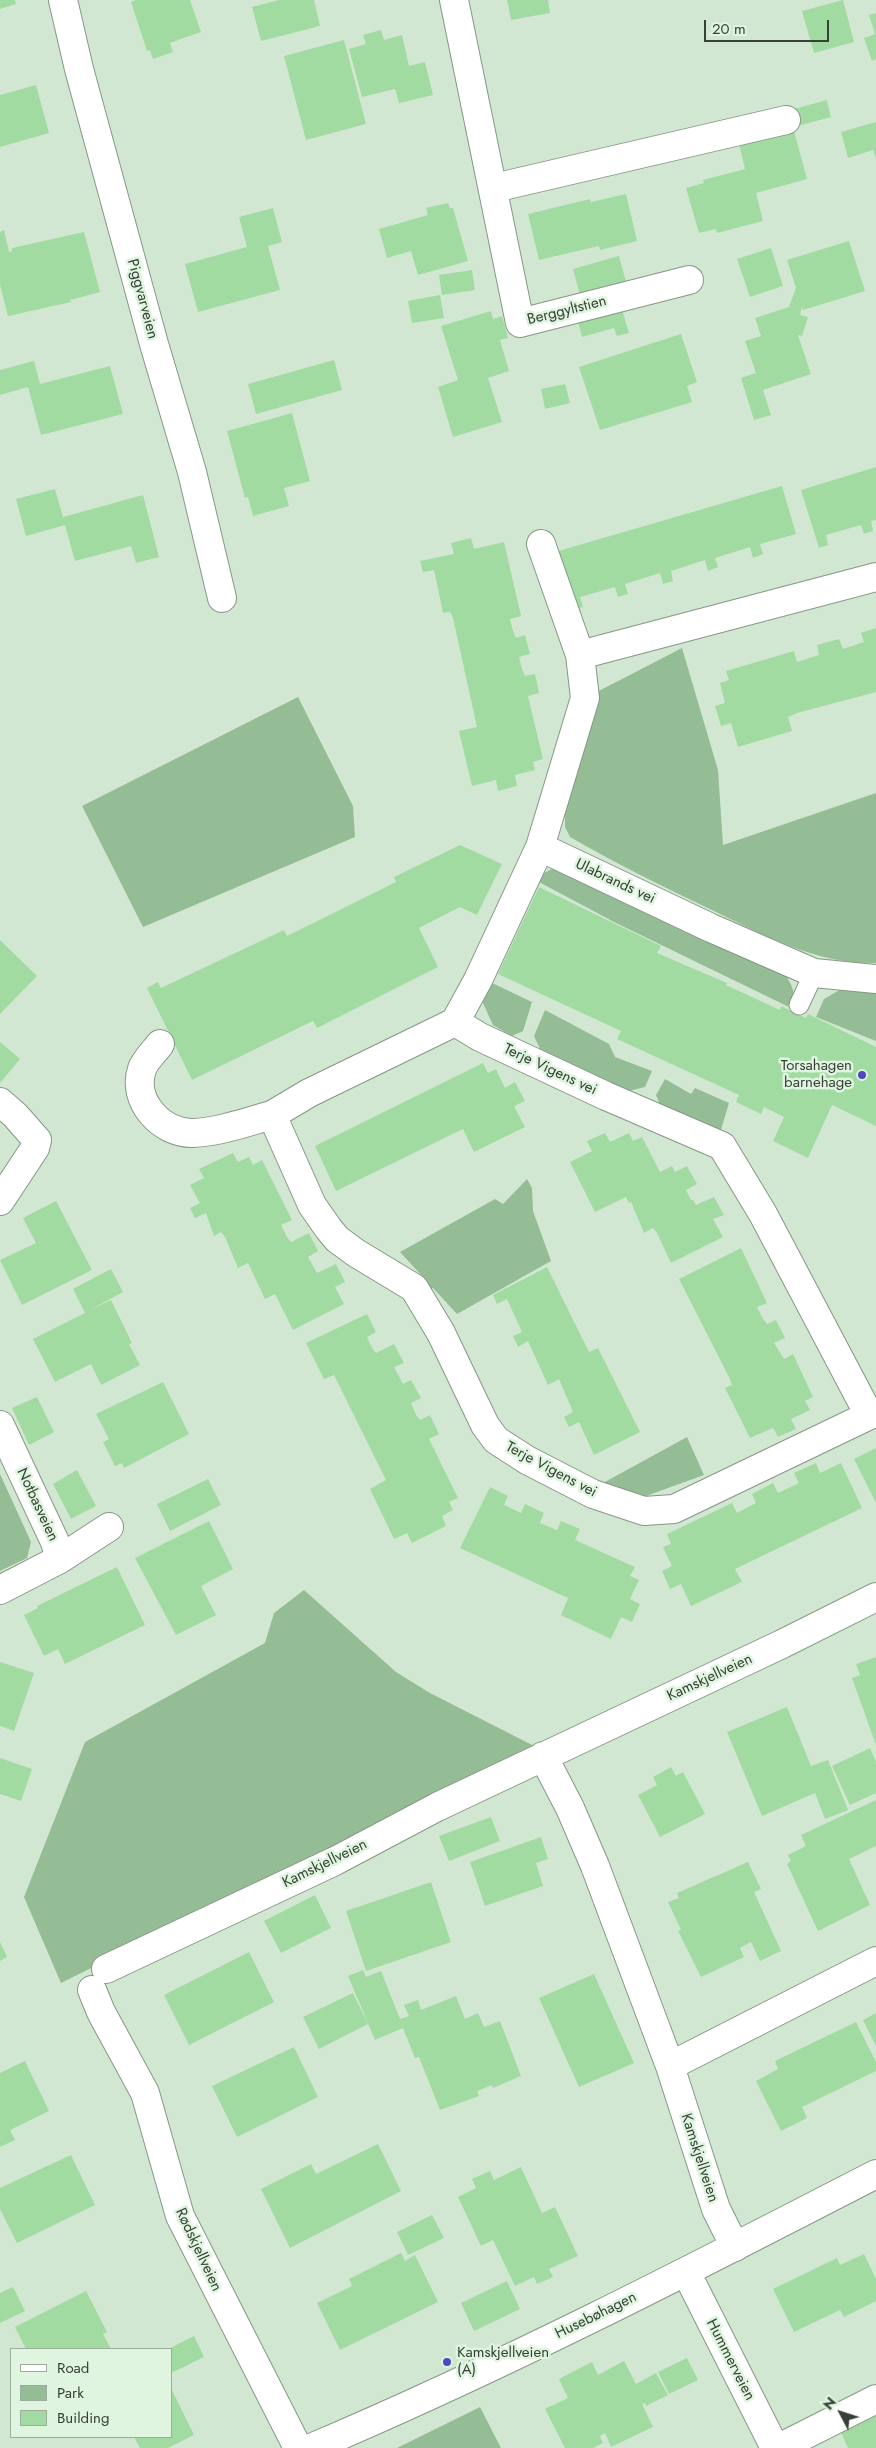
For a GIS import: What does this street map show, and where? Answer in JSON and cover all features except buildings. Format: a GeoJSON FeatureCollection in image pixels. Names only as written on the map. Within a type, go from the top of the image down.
{"type":"FeatureCollection","features":[{"type":"Feature","properties":{"kind":"street","name":"Piggvarveien"},"geometry":{"type":"LineString","coordinates":[[63,0],[79,68],[154,344],[192,472],[222,598]]}},
{"type":"Feature","properties":{"kind":"street","name":"Berggyltstien"},"geometry":{"type":"LineString","coordinates":[[454,0],[494,188],[520,323],[689,280]]}},
{"type":"Feature","properties":{"kind":"street"},"geometry":{"type":"LineString","coordinates":[[494,188],[786,120]]}},
{"type":"Feature","properties":{"kind":"street"},"geometry":{"type":"LineString","coordinates":[[160,1044],[142,1068],[140,1085],[143,1100],[156,1119],[165,1126],[193,1133],[272,1115],[309,1094],[455,1022],[478,980],[540,847],[585,698],[580,655],[541,544]]}},
{"type":"Feature","properties":{"kind":"street"},"geometry":{"type":"LineString","coordinates":[[580,655],[876,577]]}},
{"type":"Feature","properties":{"kind":"street","name":"Ulabrands vei"},"geometry":{"type":"LineString","coordinates":[[540,847],[711,928],[814,972],[876,979]]}},
{"type":"Feature","properties":{"kind":"street","name":"Terje Vigens vei"},"geometry":{"type":"LineString","coordinates":[[272,1115],[312,1205],[337,1239],[356,1253],[414,1288],[441,1334],[485,1425],[496,1440],[527,1460],[593,1494],[644,1511],[674,1509],[873,1414],[763,1214],[722,1146],[592,1090],[455,1022]]}},
{"type":"Feature","properties":{"kind":"street"},"geometry":{"type":"LineString","coordinates":[[0,1102],[16,1115],[37,1140],[31,1153],[0,1201]]}},
{"type":"Feature","properties":{"kind":"street","name":"Notbasveien"},"geometry":{"type":"LineString","coordinates":[[0,1425],[55,1542],[60,1559]]}},
{"type":"Feature","properties":{"kind":"street","name":"Notbasveien"},"geometry":{"type":"LineString","coordinates":[[0,1590],[60,1559],[109,1526]]}},
{"type":"Feature","properties":{"kind":"street","name":"Kamskjellveien"},"geometry":{"type":"LineString","coordinates":[[99,1979],[335,1861],[437,1807],[773,1648],[876,1597]]}},
{"type":"Feature","properties":{"kind":"street","name":"Kamskjellveien"},"geometry":{"type":"LineString","coordinates":[[543,1756],[570,1808],[595,1866],[670,2066],[716,2209],[735,2247]]}},
{"type":"Feature","properties":{"kind":"street"},"geometry":{"type":"LineString","coordinates":[[670,2066],[876,1961]]}},
{"type":"Feature","properties":{"kind":"street","name":"Rødskjellveien"},"geometry":{"type":"LineString","coordinates":[[99,1979],[101,2012],[145,2093],[180,2216],[298,2448]]}},
{"type":"Feature","properties":{"kind":"street","name":"Husebøhagen"},"geometry":{"type":"LineString","coordinates":[[311,2448],[388,2415],[686,2272],[876,2174]]}},
{"type":"Feature","properties":{"kind":"street","name":"Hummerveien"},"geometry":{"type":"LineString","coordinates":[[686,2272],[775,2448]]}},
{"type":"Feature","properties":{"kind":"street"},"geometry":{"type":"LineString","coordinates":[[779,2448],[876,2399]]}},
{"type":"Feature","properties":{"kind":"lane"},"geometry":{"type":"LineString","coordinates":[[798,1005],[814,972]]}},
{"type":"Feature","properties":{"kind":"green space"},"geometry":{"type":"Polygon","coordinates":[[[682,648],[718,770],[723,845],[876,793],[876,963],[833,959],[812,954],[772,939],[659,885],[570,837],[565,827],[565,814],[588,731],[593,694],[682,648]]]}},
{"type":"Feature","properties":{"kind":"green space"},"geometry":{"type":"Polygon","coordinates":[[[298,697],[353,806],[355,837],[143,927],[82,806],[298,697]]]}},
{"type":"Feature","properties":{"kind":"green space"},"geometry":{"type":"Polygon","coordinates":[[[552,869],[562,870],[784,973],[794,994],[791,1008],[614,922],[539,882],[538,880],[544,873],[552,869]]]}},
{"type":"Feature","properties":{"kind":"green space"},"geometry":{"type":"Polygon","coordinates":[[[490,982],[532,1002],[523,1031],[512,1036],[493,1025],[482,1001],[490,982]]]}},
{"type":"Feature","properties":{"kind":"green space"},"geometry":{"type":"Polygon","coordinates":[[[843,988],[876,989],[876,1041],[816,1017],[824,999],[843,988]]]}},
{"type":"Feature","properties":{"kind":"green space"},"geometry":{"type":"Polygon","coordinates":[[[545,1010],[609,1044],[615,1057],[652,1071],[645,1087],[629,1091],[540,1049],[534,1036],[545,1010]]]}},
{"type":"Feature","properties":{"kind":"green space"},"geometry":{"type":"Polygon","coordinates":[[[665,1079],[691,1094],[695,1088],[729,1103],[720,1133],[660,1105],[656,1095],[665,1079]]]}},
{"type":"Feature","properties":{"kind":"green space"},"geometry":{"type":"Polygon","coordinates":[[[527,1179],[532,1188],[533,1211],[551,1261],[457,1314],[433,1288],[429,1290],[421,1275],[400,1252],[495,1199],[503,1204],[527,1179]]]}},
{"type":"Feature","properties":{"kind":"green space"},"geometry":{"type":"Polygon","coordinates":[[[687,1437],[704,1475],[646,1496],[603,1483],[687,1437]]]}},
{"type":"Feature","properties":{"kind":"green space"},"geometry":{"type":"Polygon","coordinates":[[[0,1474],[31,1542],[27,1558],[0,1571],[0,1474]]]}},
{"type":"Feature","properties":{"kind":"green space"},"geometry":{"type":"Polygon","coordinates":[[[304,1590],[396,1672],[430,1693],[536,1747],[61,1983],[24,1897],[85,1742],[265,1643],[274,1613],[304,1590]]]}},
{"type":"Feature","properties":{"kind":"green space"},"geometry":{"type":"Polygon","coordinates":[[[480,2407],[501,2448],[397,2448],[480,2407]]]}},
{"type":"Feature","properties":{"kind":"place","name":"Torsahagen barnehage"},"geometry":{"type":"Point","coordinates":[862,1075]}},
{"type":"Feature","properties":{"kind":"place","name":"Kamskjellveien (A)"},"geometry":{"type":"Point","coordinates":[447,2362]}}]}
